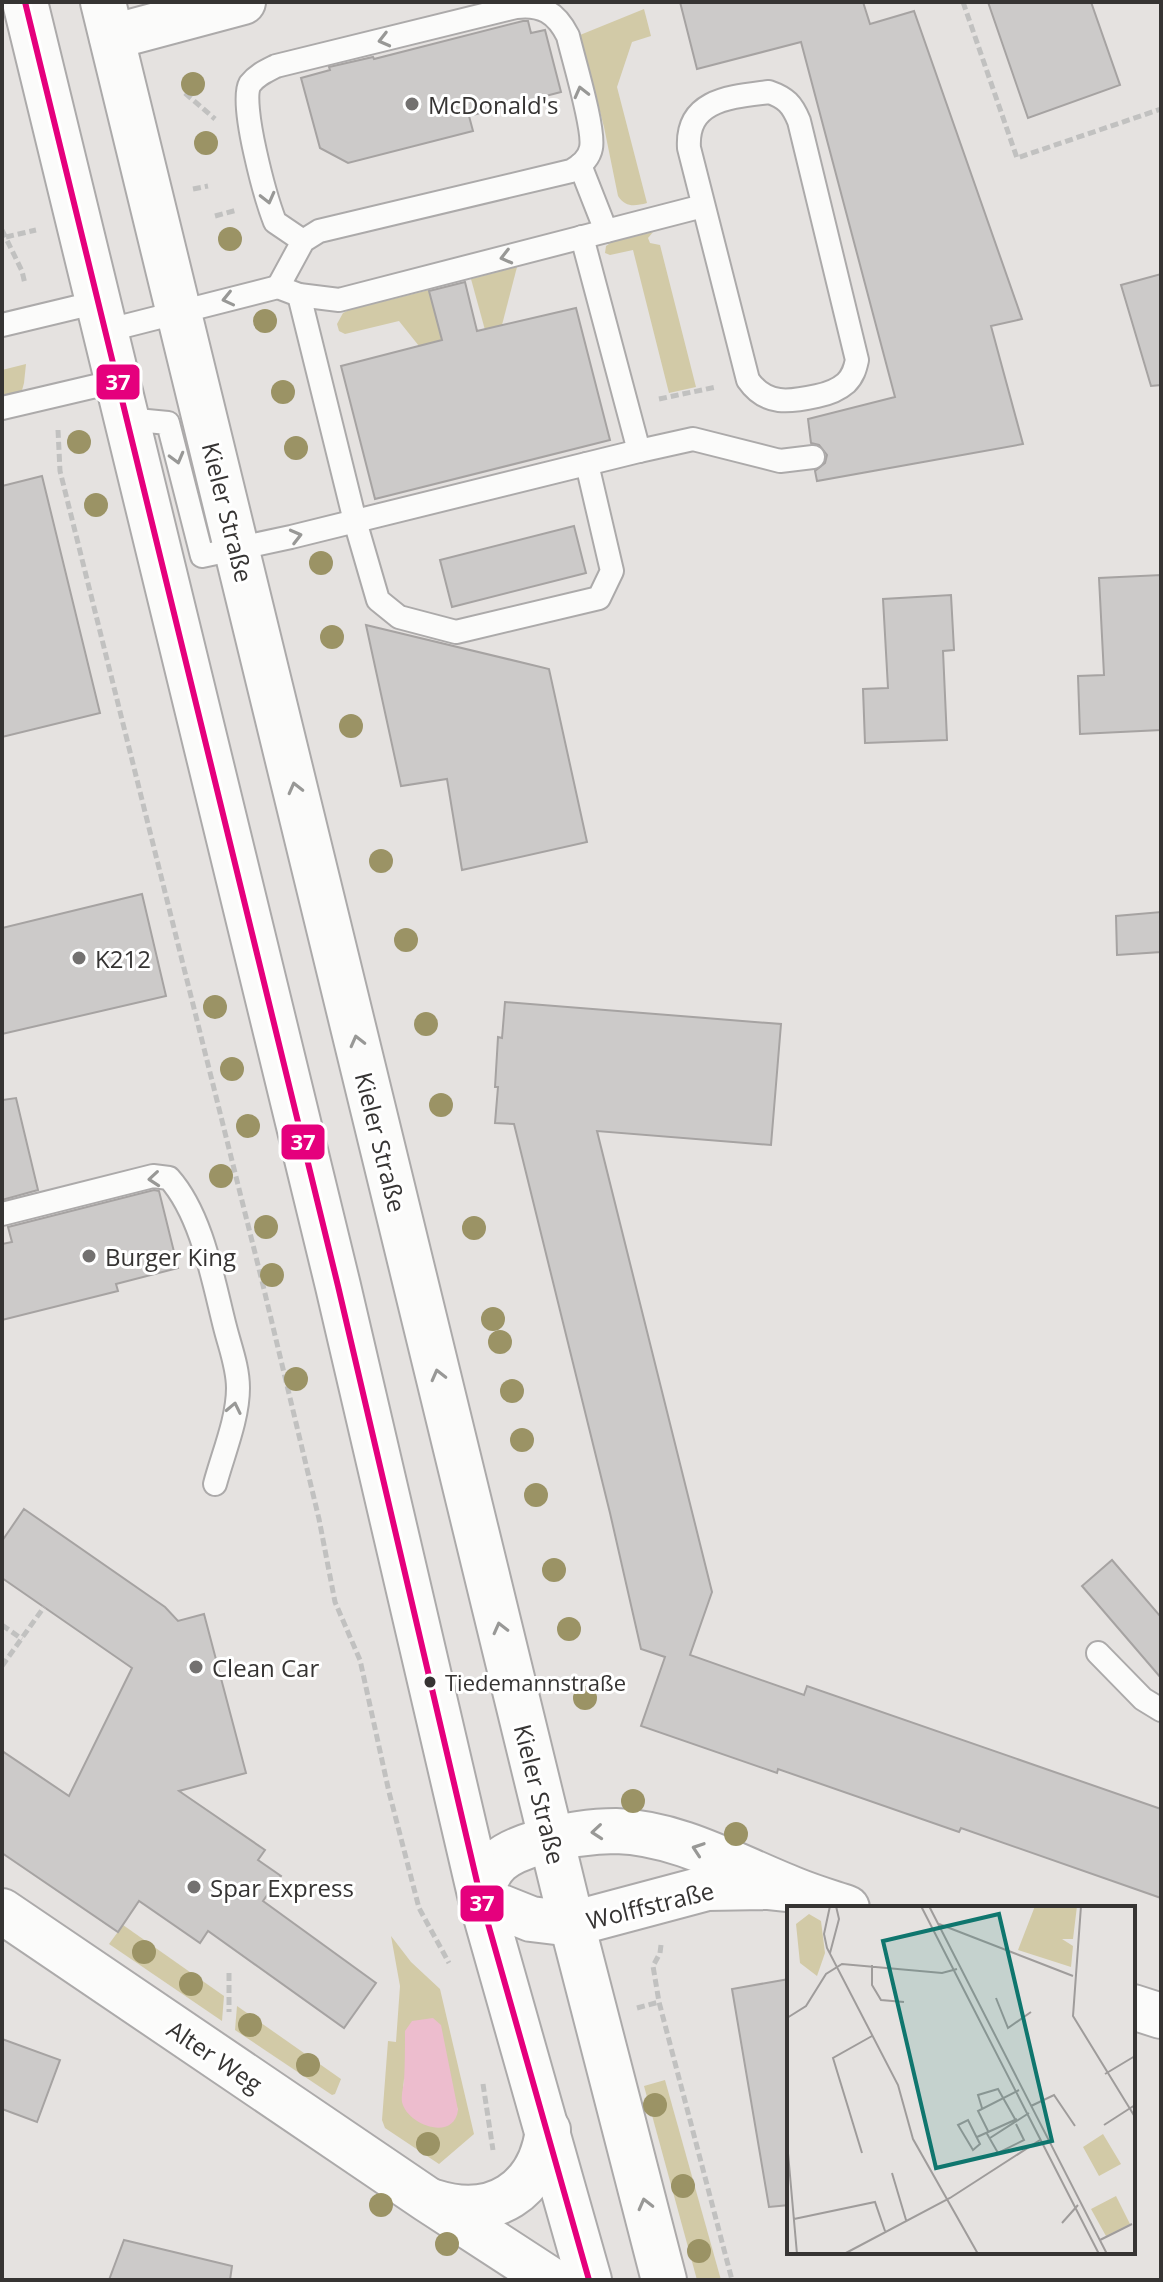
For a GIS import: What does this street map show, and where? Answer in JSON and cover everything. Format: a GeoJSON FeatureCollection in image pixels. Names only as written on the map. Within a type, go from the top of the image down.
{"type":"FeatureCollection","features":[{"type":"Feature","properties":{"kind":"main road"},"geometry":{"type":"LineString","coordinates":[[25,2],[338,1286],[481,1899],[589,2280]]}},
{"type":"Feature","properties":{"kind":"main road"},"geometry":{"type":"LineString","coordinates":[[108,20],[243,2]]}},
{"type":"Feature","properties":{"kind":"main road","name":"Kieler Straße"},"geometry":{"type":"LineString","coordinates":[[108,20],[551,1839],[664,2280]]}},
{"type":"Feature","properties":{"kind":"main road","name":"Wolffstraße"},"geometry":{"type":"LineString","coordinates":[[795,1890],[707,1888],[572,1924],[531,1919],[481,1899],[490,1870],[505,1856],[551,1839],[605,1831],[661,1837],[841,1906]]}},
{"type":"Feature","properties":{"kind":"main road","name":"Alter Weg"},"geometry":{"type":"LineString","coordinates":[[2,1911],[551,2280]]}},
{"type":"Feature","properties":{"kind":"main road"},"geometry":{"type":"LineString","coordinates":[[1135,2008],[1161,2016]]}},
{"type":"Feature","properties":{"kind":"main road","name":"Alter Weg"},"geometry":{"type":"LineString","coordinates":[[428,2200],[464,2207],[482,2206],[509,2197],[529,2181],[539,2166],[548,2130]]}},
{"type":"Feature","properties":{"kind":"lane"},"geometry":{"type":"LineString","coordinates":[[303,241],[275,222],[247,116],[246,99],[250,85],[261,73],[276,66],[516,7],[533,5],[549,11],[561,22],[568,36],[592,135],[591,148],[580,165],[571,171],[319,231],[303,241],[289,291],[378,600],[399,617],[456,632],[599,598],[612,571],[587,464]]}},
{"type":"Feature","properties":{"kind":"lane"},"geometry":{"type":"LineString","coordinates":[[769,92],[784,97],[793,106],[799,121],[857,360],[853,374],[844,385],[829,393],[792,402],[764,396],[748,380],[703,206],[689,148],[688,132],[692,120],[701,110],[716,103],[769,92]]}},
{"type":"Feature","properties":{"kind":"lane"},"geometry":{"type":"LineString","coordinates":[[580,165],[606,231]]}},
{"type":"Feature","properties":{"kind":"lane"},"geometry":{"type":"LineString","coordinates":[[2,325],[178,311],[289,291],[339,300],[703,206]]}},
{"type":"Feature","properties":{"kind":"lane"},"geometry":{"type":"LineString","coordinates":[[582,237],[639,451]]}},
{"type":"Feature","properties":{"kind":"lane"},"geometry":{"type":"LineString","coordinates":[[2,408],[121,400],[168,423],[202,556],[693,439],[780,461],[813,457]]}},
{"type":"Feature","properties":{"kind":"lane"},"geometry":{"type":"LineString","coordinates":[[2,1214],[153,1176],[169,1178],[180,1189],[210,1266],[236,1369],[238,1389],[235,1408],[215,1484]]}},
{"type":"Feature","properties":{"kind":"lane"},"geometry":{"type":"LineString","coordinates":[[1098,1653],[1143,1699],[1161,1710]]}},
{"type":"Feature","properties":{"kind":"path"},"geometry":{"type":"LineString","coordinates":[[963,2],[1017,158],[1161,109]]}},
{"type":"Feature","properties":{"kind":"path"},"geometry":{"type":"LineString","coordinates":[[2,230],[6,237]]}},
{"type":"Feature","properties":{"kind":"path"},"geometry":{"type":"LineString","coordinates":[[627,406],[748,380]]}},
{"type":"Feature","properties":{"kind":"path"},"geometry":{"type":"LineString","coordinates":[[59,437],[60,471],[265,1296],[319,1519],[335,1602],[360,1660],[419,1908],[450,1965]]}},
{"type":"Feature","properties":{"kind":"path"},"geometry":{"type":"LineString","coordinates":[[2,1666],[44,1607]]}},
{"type":"Feature","properties":{"kind":"path"},"geometry":{"type":"LineString","coordinates":[[2,1625],[22,1639]]}},
{"type":"Feature","properties":{"kind":"path"},"geometry":{"type":"LineString","coordinates":[[661,1940],[660,1953],[653,1966],[659,2002],[732,2280]]}},
{"type":"Feature","properties":{"kind":"path"},"geometry":{"type":"LineString","coordinates":[[228,2025],[229,1973]]}},
{"type":"Feature","properties":{"kind":"path"},"geometry":{"type":"LineString","coordinates":[[482,2077],[496,2161]]}},
{"type":"Feature","properties":{"kind":"shaded area"},"geometry":{"type":"Polygon","coordinates":[[[644,9],[651,36],[632,42],[617,87],[647,203],[631,205],[618,196],[580,35],[644,9]]]}},
{"type":"Feature","properties":{"kind":"shaded area"},"geometry":{"type":"Polygon","coordinates":[[[653,232],[648,238],[650,243],[660,245],[696,387],[669,393],[633,250],[610,255],[605,253],[606,246],[612,242],[653,232]]]}},
{"type":"Feature","properties":{"kind":"shaded area"},"geometry":{"type":"Polygon","coordinates":[[[517,267],[502,325],[485,330],[471,279],[517,267]]]}},
{"type":"Feature","properties":{"kind":"shaded area"},"geometry":{"type":"Polygon","coordinates":[[[429,290],[442,340],[419,346],[399,321],[345,334],[339,331],[337,324],[343,313],[349,310],[429,290]]]}},
{"type":"Feature","properties":{"kind":"shaded area"},"geometry":{"type":"Polygon","coordinates":[[[26,364],[21,394],[2,401],[2,370],[26,364]]]}},
{"type":"Feature","properties":{"kind":"shaded area"},"geometry":{"type":"Polygon","coordinates":[[[123,1925],[224,1996],[222,2021],[109,1944],[123,1925]]]}},
{"type":"Feature","properties":{"kind":"shaded area"},"geometry":{"type":"Polygon","coordinates":[[[391,1936],[411,1962],[440,1989],[474,2134],[439,2164],[385,2128],[382,2120],[388,2041],[396,2042],[400,1986],[391,1936]],[[404,2079],[402,2102],[458,2110],[454,2099],[404,2079]]]}},
{"type":"Feature","properties":{"kind":"shaded area"},"geometry":{"type":"Polygon","coordinates":[[[237,2006],[341,2079],[335,2094],[332,2095],[235,2030],[237,2006]]]}},
{"type":"Feature","properties":{"kind":"shaded area"},"geometry":{"type":"Polygon","coordinates":[[[433,2018],[441,2025],[458,2110],[455,2120],[440,2128],[430,2127],[412,2117],[402,2100],[405,2031],[412,2021],[433,2018]]]}},
{"type":"Feature","properties":{"kind":"shaded area"},"geometry":{"type":"Polygon","coordinates":[[[665,2080],[721,2280],[697,2280],[644,2086],[665,2080]]]}},
{"type":"Feature","properties":{"kind":"building"},"geometry":{"type":"Polygon","coordinates":[[[680,2],[863,2],[870,24],[914,11],[1022,319],[991,326],[1023,444],[817,481],[815,471],[825,463],[827,455],[819,445],[811,443],[808,419],[895,397],[801,42],[697,69],[680,2]]]}},
{"type":"Feature","properties":{"kind":"building"},"geometry":{"type":"Polygon","coordinates":[[[988,2],[1091,2],[1120,85],[1028,118],[988,2]]]}},
{"type":"Feature","properties":{"kind":"building","name":"McDonald's"},"geometry":{"type":"Polygon","coordinates":[[[528,21],[531,33],[545,30],[561,92],[469,116],[473,131],[348,163],[320,148],[301,78],[330,70],[329,67],[374,59],[528,21]]]}},
{"type":"Feature","properties":{"kind":"building"},"geometry":{"type":"Polygon","coordinates":[[[1161,274],[1161,385],[1151,386],[1121,285],[1161,274]]]}},
{"type":"Feature","properties":{"kind":"building"},"geometry":{"type":"Polygon","coordinates":[[[465,282],[477,331],[576,308],[610,440],[375,499],[341,366],[442,340],[429,291],[465,282]]]}},
{"type":"Feature","properties":{"kind":"building"},"geometry":{"type":"Polygon","coordinates":[[[42,476],[100,713],[2,737],[2,486],[42,476]]]}},
{"type":"Feature","properties":{"kind":"building"},"geometry":{"type":"Polygon","coordinates":[[[574,526],[586,573],[452,607],[440,560],[574,526]]]}},
{"type":"Feature","properties":{"kind":"building"},"geometry":{"type":"Polygon","coordinates":[[[1161,575],[1161,730],[1080,734],[1078,676],[1104,675],[1099,578],[1161,575]]]}},
{"type":"Feature","properties":{"kind":"building"},"geometry":{"type":"Polygon","coordinates":[[[951,595],[954,650],[943,651],[947,740],[865,743],[863,689],[888,688],[883,599],[951,595]]]}},
{"type":"Feature","properties":{"kind":"building"},"geometry":{"type":"Polygon","coordinates":[[[366,625],[549,669],[587,842],[462,870],[447,779],[401,786],[366,625]]]}},
{"type":"Feature","properties":{"kind":"building","name":"K212"},"geometry":{"type":"Polygon","coordinates":[[[142,894],[166,996],[2,1034],[2,928],[142,894]]]}},
{"type":"Feature","properties":{"kind":"building"},"geometry":{"type":"Polygon","coordinates":[[[1161,912],[1161,952],[1117,955],[1116,916],[1161,912]]]}},
{"type":"Feature","properties":{"kind":"building"},"geometry":{"type":"Polygon","coordinates":[[[505,1002],[781,1024],[771,1145],[597,1131],[712,1592],[690,1655],[804,1695],[807,1686],[1161,1809],[1161,1898],[961,1828],[959,1832],[778,1769],[777,1773],[641,1726],[665,1657],[641,1649],[514,1124],[495,1123],[498,1037],[502,1038],[505,1002]]]}},
{"type":"Feature","properties":{"kind":"building"},"geometry":{"type":"Polygon","coordinates":[[[16,1098],[38,1190],[2,1200],[2,1100],[16,1098]]]}},
{"type":"Feature","properties":{"kind":"building","name":"Burger King"},"geometry":{"type":"Polygon","coordinates":[[[159,1191],[178,1268],[116,1284],[118,1291],[2,1320],[2,1244],[12,1242],[8,1227],[159,1191]]]}},
{"type":"Feature","properties":{"kind":"building"},"geometry":{"type":"Polygon","coordinates":[[[24,1509],[165,1607],[178,1621],[204,1614],[246,1773],[179,1791],[265,1850],[258,1860],[281,1876],[263,1901],[376,1983],[344,2028],[208,1931],[200,1943],[139,1901],[118,1932],[2,1853],[2,1751],[69,1796],[132,1668],[2,1578],[2,1541],[24,1509]]]}},
{"type":"Feature","properties":{"kind":"building"},"geometry":{"type":"Polygon","coordinates":[[[1112,1560],[1161,1617],[1161,1678],[1082,1586],[1112,1560]]]}},
{"type":"Feature","properties":{"kind":"building"},"geometry":{"type":"Polygon","coordinates":[[[787,1979],[787,2205],[769,2207],[732,1989],[787,1979]]]}},
{"type":"Feature","properties":{"kind":"building"},"geometry":{"type":"Polygon","coordinates":[[[2,2039],[60,2060],[37,2122],[2,2109],[2,2039]]]}},
{"type":"Feature","properties":{"kind":"building"},"geometry":{"type":"Polygon","coordinates":[[[124,2240],[232,2266],[230,2280],[109,2280],[124,2240]]]}},
{"type":"Feature","properties":{"kind":"transit line","name":"37"},"geometry":{"type":"LineString","coordinates":[[25,2],[338,1286],[481,1899],[589,2280]]}},
{"type":"Feature","properties":{"kind":"place","name":"McDonald's"},"geometry":{"type":"Point","coordinates":[412,104]}},
{"type":"Feature","properties":{"kind":"place","name":"K212"},"geometry":{"type":"Point","coordinates":[79,958]}},
{"type":"Feature","properties":{"kind":"place","name":"Burger King"},"geometry":{"type":"Point","coordinates":[89,1256]}},
{"type":"Feature","properties":{"kind":"place","name":"Clean Car"},"geometry":{"type":"Point","coordinates":[196,1667]}},
{"type":"Feature","properties":{"kind":"place","name":"Tiedemannstraße"},"geometry":{"type":"Point","coordinates":[430,1682]}},
{"type":"Feature","properties":{"kind":"place","name":"Spar Express"},"geometry":{"type":"Point","coordinates":[194,1887]}}]}
